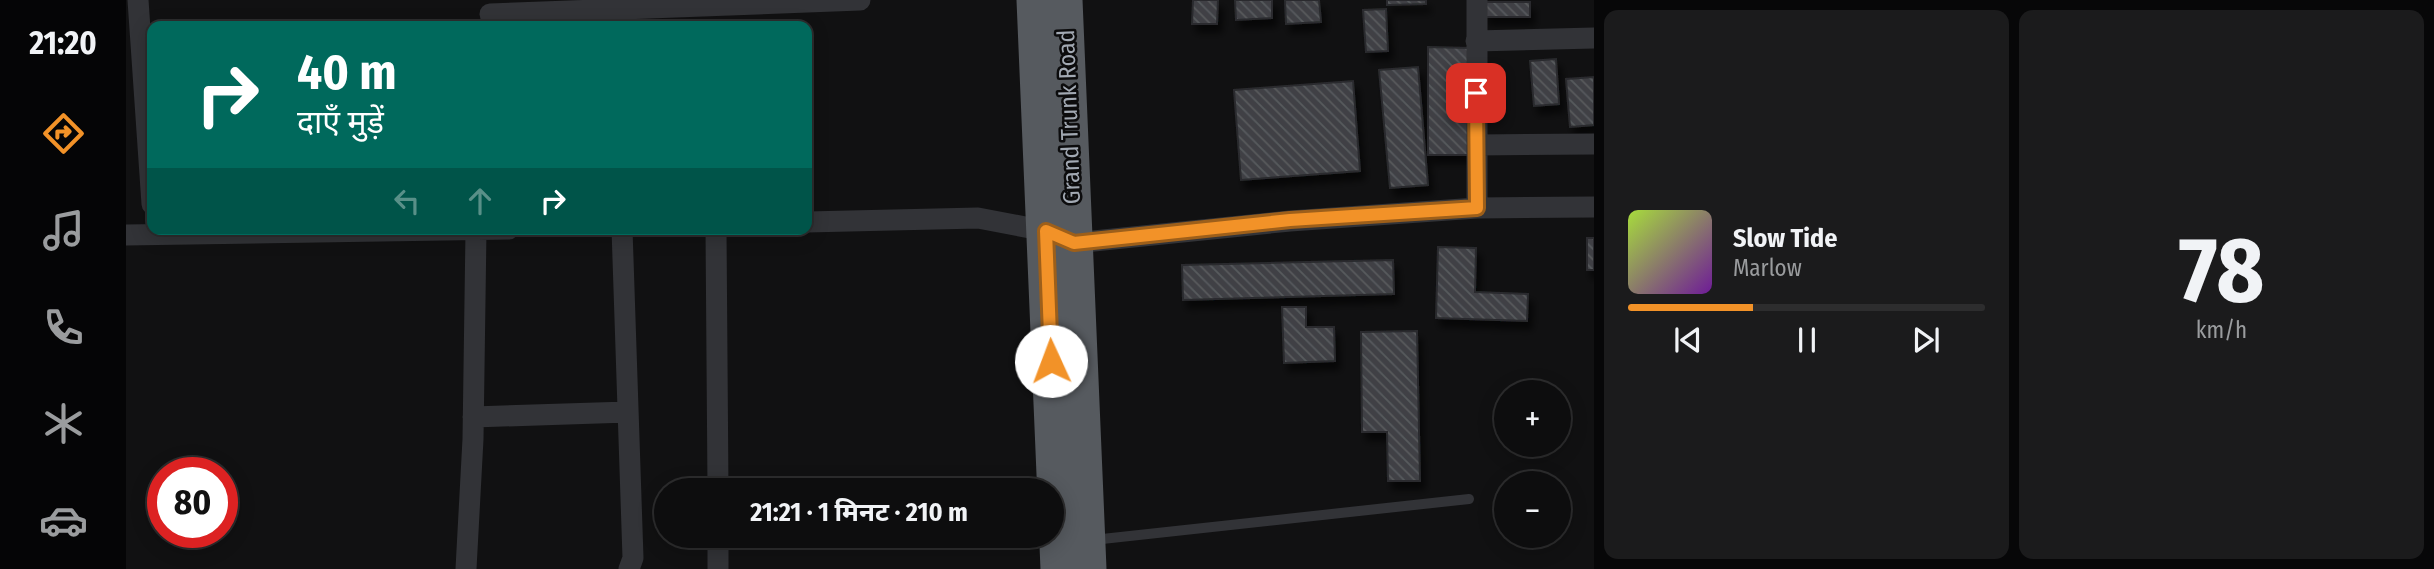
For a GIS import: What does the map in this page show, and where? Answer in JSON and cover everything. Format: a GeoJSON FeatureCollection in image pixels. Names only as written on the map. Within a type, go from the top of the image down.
{"type":"FeatureCollection","features":[{"type":"Feature","properties":{"kind":"highway","name":"Grand Trunk Road"},"geometry":{"type":"LineString","coordinates":[[1035,0],[1060,237],[1088,555]]}},
{"type":"Feature","properties":{"kind":"highway","name":"Grand Trunk Road"},"geometry":{"type":"LineString","coordinates":[[1059,569],[1064,0]]}},
{"type":"Feature","properties":{"kind":"street"},"geometry":{"type":"LineString","coordinates":[[138,0],[133,34],[147,159]]}},
{"type":"Feature","properties":{"kind":"street"},"geometry":{"type":"LineString","coordinates":[[490,15],[860,0]]}},
{"type":"Feature","properties":{"kind":"street"},"geometry":{"type":"LineString","coordinates":[[1477,0],[1477,208]]}},
{"type":"Feature","properties":{"kind":"street"},"geometry":{"type":"LineString","coordinates":[[1476,41],[1594,38]]}},
{"type":"Feature","properties":{"kind":"street"},"geometry":{"type":"LineString","coordinates":[[1477,145],[1594,144]]}},
{"type":"Feature","properties":{"kind":"street"},"geometry":{"type":"LineString","coordinates":[[812,222],[978,218],[1060,237],[1477,208],[1594,207]]}},
{"type":"Feature","properties":{"kind":"street"},"geometry":{"type":"LineString","coordinates":[[126,235],[147,233]]}},
{"type":"Feature","properties":{"kind":"street"},"geometry":{"type":"LineString","coordinates":[[466,569],[473,417],[476,235]]}},
{"type":"Feature","properties":{"kind":"street"},"geometry":{"type":"LineString","coordinates":[[622,235],[633,558],[629,569]]}},
{"type":"Feature","properties":{"kind":"street"},"geometry":{"type":"LineString","coordinates":[[716,235],[718,478]]}},
{"type":"Feature","properties":{"kind":"street"},"geometry":{"type":"LineString","coordinates":[[473,417],[628,412]]}},
{"type":"Feature","properties":{"kind":"street"},"geometry":{"type":"LineString","coordinates":[[718,548],[718,569]]}},
{"type":"Feature","properties":{"kind":"lane"},"geometry":{"type":"LineString","coordinates":[[1088,555],[1469,499]]}},
{"type":"Feature","properties":{"kind":"building"},"geometry":{"type":"Polygon","coordinates":[[[1193,0],[1218,0],[1217,24],[1192,24],[1193,0]]]}},
{"type":"Feature","properties":{"kind":"building"},"geometry":{"type":"Polygon","coordinates":[[[1235,0],[1272,0],[1272,18],[1236,20],[1235,0]]]}},
{"type":"Feature","properties":{"kind":"building"},"geometry":{"type":"Polygon","coordinates":[[[1285,0],[1319,0],[1321,22],[1286,24],[1285,0]]]}},
{"type":"Feature","properties":{"kind":"building"},"geometry":{"type":"Polygon","coordinates":[[[1387,0],[1426,0],[1426,4],[1387,5],[1387,0]]]}},
{"type":"Feature","properties":{"kind":"building"},"geometry":{"type":"Polygon","coordinates":[[[1484,2],[1530,2],[1530,17],[1484,17],[1484,2]]]}},
{"type":"Feature","properties":{"kind":"building"},"geometry":{"type":"Polygon","coordinates":[[[1386,9],[1388,51],[1366,52],[1363,10],[1386,9]]]}},
{"type":"Feature","properties":{"kind":"building"},"geometry":{"type":"Polygon","coordinates":[[[1428,47],[1470,48],[1470,155],[1428,155],[1428,47]]]}},
{"type":"Feature","properties":{"kind":"building"},"geometry":{"type":"Polygon","coordinates":[[[1556,59],[1559,104],[1534,106],[1530,61],[1556,59]]]}},
{"type":"Feature","properties":{"kind":"building"},"geometry":{"type":"Polygon","coordinates":[[[1418,67],[1428,185],[1390,188],[1379,70],[1418,67]]]}},
{"type":"Feature","properties":{"kind":"building"},"geometry":{"type":"Polygon","coordinates":[[[1594,77],[1594,125],[1570,127],[1566,79],[1594,77]]]}},
{"type":"Feature","properties":{"kind":"building"},"geometry":{"type":"Polygon","coordinates":[[[1353,81],[1360,171],[1241,180],[1234,90],[1353,81]]]}},
{"type":"Feature","properties":{"kind":"building"},"geometry":{"type":"Polygon","coordinates":[[[1587,238],[1594,238],[1594,270],[1587,270],[1587,238]]]}},
{"type":"Feature","properties":{"kind":"building"},"geometry":{"type":"Polygon","coordinates":[[[1438,247],[1476,248],[1475,292],[1528,294],[1527,321],[1436,318],[1438,247]]]}},
{"type":"Feature","properties":{"kind":"building"},"geometry":{"type":"Polygon","coordinates":[[[1393,260],[1394,294],[1183,300],[1182,265],[1393,260]]]}},
{"type":"Feature","properties":{"kind":"building"},"geometry":{"type":"Polygon","coordinates":[[[1282,307],[1306,307],[1306,327],[1334,327],[1335,361],[1284,363],[1282,307]]]}},
{"type":"Feature","properties":{"kind":"building"},"geometry":{"type":"Polygon","coordinates":[[[1417,331],[1420,481],[1388,481],[1387,432],[1362,432],[1361,332],[1417,331]]]}},
{"type":"Feature","properties":{"kind":"route"},"geometry":{"type":"LineString","coordinates":[[1051,361],[1046,231],[1074,243],[1290,220],[1477,208],[1476,93]]}}]}
